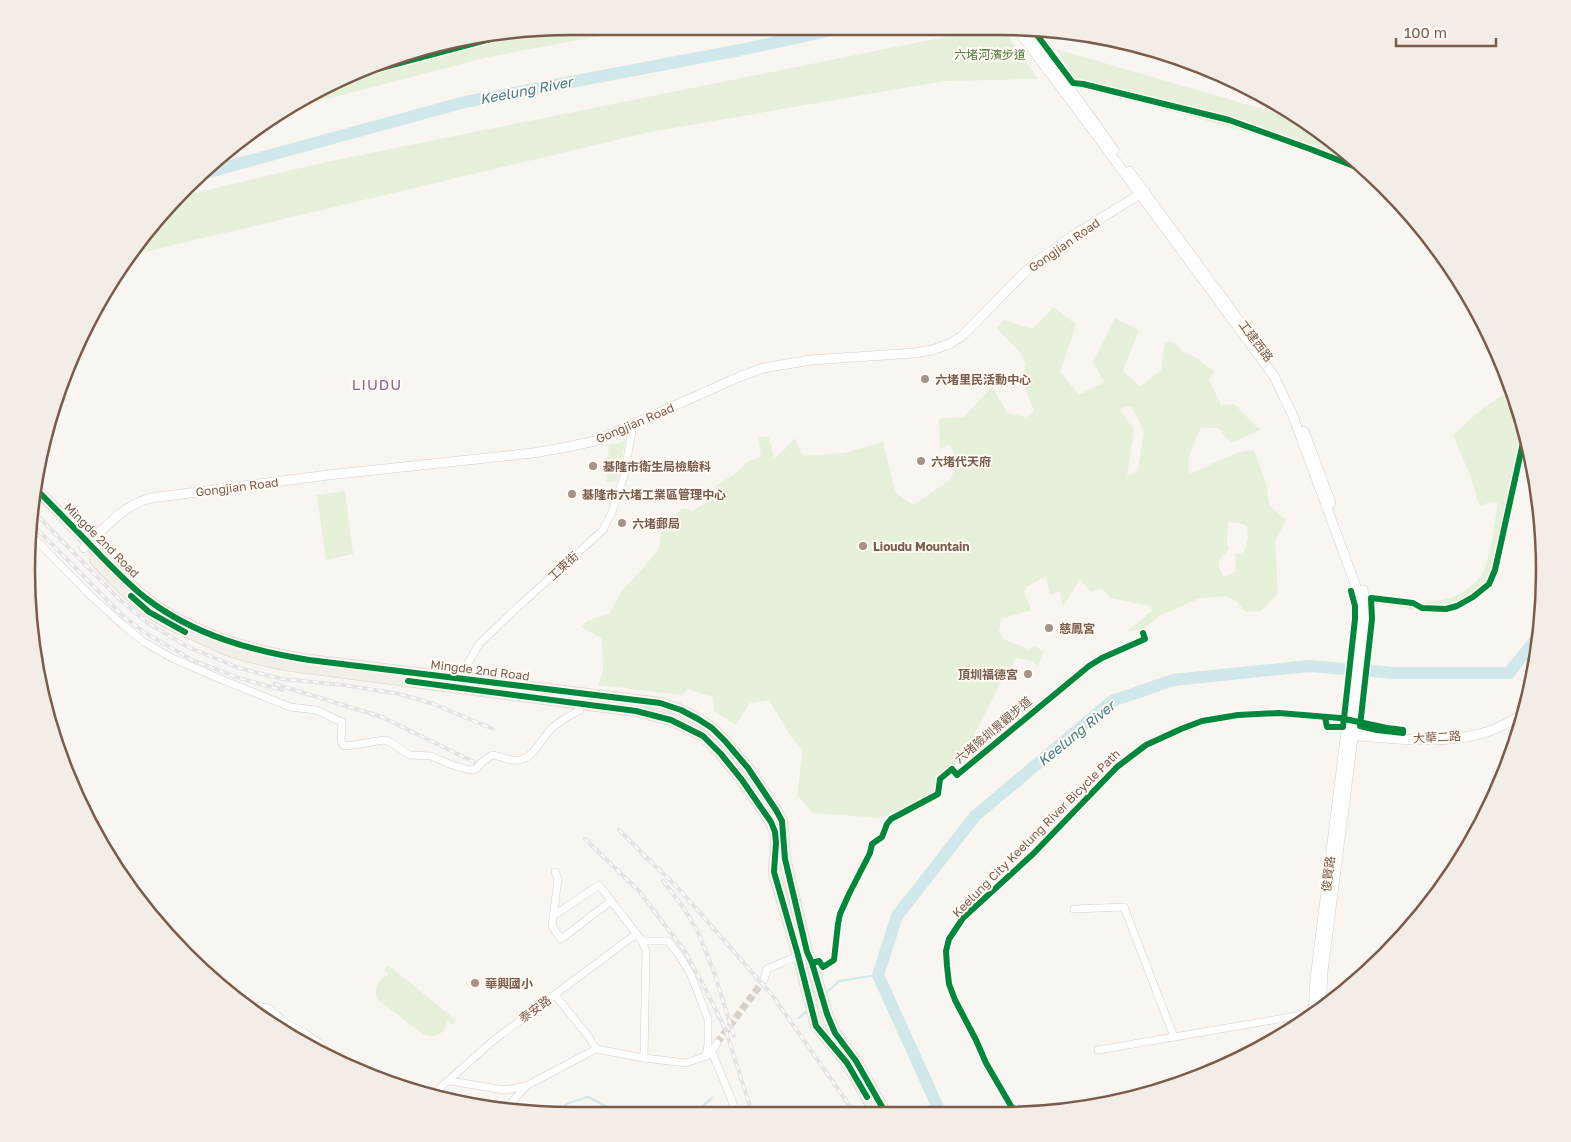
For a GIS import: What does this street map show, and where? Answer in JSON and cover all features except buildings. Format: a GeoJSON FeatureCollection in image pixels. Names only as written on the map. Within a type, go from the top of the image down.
{"type":"FeatureCollection","features":[{"type":"Feature","properties":{"kind":"main road","name":"Mingde 2nd Road"},"geometry":{"type":"LineString","coordinates":[[41,495],[70,529]]}},
{"type":"Feature","properties":{"kind":"main road","name":"Mingde 2nd Road"},"geometry":{"type":"LineString","coordinates":[[40,502],[87,546],[116,582],[149,612],[196,637],[225,649],[286,665],[660,703],[681,710],[712,728],[748,768],[782,821],[785,859],[803,954],[802,974],[816,1026],[847,1063],[872,1107]]}},
{"type":"Feature","properties":{"kind":"main road","name":"Mingde 2nd Road"},"geometry":{"type":"LineString","coordinates":[[803,954],[813,966],[826,1014],[835,1033],[856,1061],[882,1107]]}},
{"type":"Feature","properties":{"kind":"street"},"geometry":{"type":"LineString","coordinates":[[1022,36],[1083,111]]}},
{"type":"Feature","properties":{"kind":"street"},"geometry":{"type":"LineString","coordinates":[[1029,36],[1083,111]]}},
{"type":"Feature","properties":{"kind":"street","name":"工建西路"},"geometry":{"type":"LineString","coordinates":[[1083,111],[1274,376],[1293,416],[1363,605],[1360,619],[1350,735]]}},
{"type":"Feature","properties":{"kind":"street","name":"Gongjian Road"},"geometry":{"type":"LineString","coordinates":[[87,546],[124,510],[135,503],[151,498],[328,475],[533,453],[583,444],[763,368],[811,360],[914,353],[932,350],[949,344],[962,336],[1040,259],[1077,233],[1142,193]]}},
{"type":"Feature","properties":{"kind":"street","name":"工東街"},"geometry":{"type":"LineString","coordinates":[[461,684],[467,665],[479,644],[520,604],[603,530],[612,512],[624,476],[633,424]]}},
{"type":"Feature","properties":{"kind":"street"},"geometry":{"type":"LineString","coordinates":[[36,540],[90,595],[144,642],[172,658],[218,678],[290,707],[316,710],[342,722],[341,740],[343,745],[384,740],[410,755],[431,756],[440,761],[470,770],[476,769],[492,755],[500,755],[506,760],[524,759],[553,727],[580,710]]}},
{"type":"Feature","properties":{"kind":"street","name":"大華二路"},"geometry":{"type":"LineString","coordinates":[[1350,735],[1427,740],[1460,737],[1491,730],[1516,718]]}},
{"type":"Feature","properties":{"kind":"street","name":"俊賢路"},"geometry":{"type":"LineString","coordinates":[[1313,1005],[1315,979],[1350,735]]}},
{"type":"Feature","properties":{"kind":"street","name":"俊賢路"},"geometry":{"type":"LineString","coordinates":[[1322,999],[1342,797]]}},
{"type":"Feature","properties":{"kind":"street"},"geometry":{"type":"LineString","coordinates":[[555,872],[558,879],[552,926],[561,939],[611,901]]}},
{"type":"Feature","properties":{"kind":"street"},"geometry":{"type":"LineString","coordinates":[[553,916],[599,884],[642,941],[646,951],[644,1058]]}},
{"type":"Feature","properties":{"kind":"street"},"geometry":{"type":"LineString","coordinates":[[1074,909],[1124,907],[1174,1037]]}},
{"type":"Feature","properties":{"kind":"street"},"geometry":{"type":"LineString","coordinates":[[555,995],[636,934]]}},
{"type":"Feature","properties":{"kind":"street"},"geometry":{"type":"LineString","coordinates":[[642,941],[668,941],[691,975],[708,1019],[709,1054],[734,1107]]}},
{"type":"Feature","properties":{"kind":"street"},"geometry":{"type":"LineString","coordinates":[[764,980],[766,968],[803,954]]}},
{"type":"Feature","properties":{"kind":"street","name":"泰安路"},"geometry":{"type":"LineString","coordinates":[[440,1091],[494,1040],[555,995],[589,1037],[596,1049]]}},
{"type":"Feature","properties":{"kind":"street"},"geometry":{"type":"LineString","coordinates":[[258,1006],[268,1008],[287,1024],[321,1045]]}},
{"type":"Feature","properties":{"kind":"street"},"geometry":{"type":"LineString","coordinates":[[1098,1050],[1299,1016]]}},
{"type":"Feature","properties":{"kind":"street"},"geometry":{"type":"LineString","coordinates":[[450,1081],[504,1090],[526,1086],[596,1049],[644,1058],[686,1063],[709,1054],[717,1042]]}},
{"type":"Feature","properties":{"kind":"street"},"geometry":{"type":"LineString","coordinates":[[511,1103],[526,1086]]}},
{"type":"Feature","properties":{"kind":"green space"},"geometry":{"type":"Polygon","coordinates":[[[606,35],[488,57],[309,104],[334,90],[399,63],[466,45],[536,36],[606,35]]]}},
{"type":"Feature","properties":{"kind":"green space","name":"六堵河濱步道"},"geometry":{"type":"Polygon","coordinates":[[[954,35],[1008,35],[1038,79],[944,81],[650,132],[140,253],[190,194],[326,162],[954,35]]]}},
{"type":"Feature","properties":{"kind":"green space","name":"六堵河濱步道"},"geometry":{"type":"Polygon","coordinates":[[[1056,49],[1280,114],[1298,125],[1357,172],[1308,152],[1223,125],[1080,88],[1056,49]]]}},
{"type":"Feature","properties":{"kind":"green space"},"geometry":{"type":"Polygon","coordinates":[[[1054,307],[1076,325],[1060,372],[1079,395],[1104,382],[1093,362],[1115,318],[1139,330],[1123,371],[1140,387],[1161,370],[1165,341],[1175,343],[1182,351],[1193,356],[1214,371],[1209,380],[1221,405],[1234,404],[1260,430],[1231,443],[1218,428],[1201,428],[1189,457],[1190,474],[1236,453],[1254,450],[1266,484],[1269,505],[1286,520],[1275,541],[1278,594],[1261,611],[1246,612],[1236,601],[1226,596],[1200,598],[1159,616],[1142,630],[1126,632],[1152,611],[1151,606],[1110,598],[1102,588],[1091,592],[1080,579],[1063,607],[1060,591],[1050,595],[1046,576],[1027,587],[1024,592],[1031,610],[1001,619],[999,632],[1005,640],[1028,649],[1036,646],[1043,652],[1038,666],[1032,661],[1016,658],[974,735],[980,748],[943,774],[941,795],[880,818],[813,813],[797,795],[803,750],[791,737],[769,700],[750,703],[736,725],[714,711],[713,697],[688,689],[682,695],[598,685],[603,672],[602,639],[582,627],[587,621],[610,613],[621,592],[659,549],[661,533],[682,508],[693,511],[713,497],[716,486],[736,473],[750,460],[761,457],[758,437],[769,437],[774,458],[795,438],[800,451],[805,456],[845,453],[883,442],[896,493],[913,505],[950,480],[954,471],[955,462],[952,448],[949,444],[940,449],[939,419],[966,415],[992,386],[1007,413],[1026,417],[1034,411],[1021,377],[1026,365],[1022,354],[996,328],[1004,320],[1033,329],[1054,307]],[[1131,406],[1119,409],[1134,430],[1127,476],[1138,471],[1144,431],[1131,406]],[[1228,522],[1227,542],[1229,549],[1219,560],[1219,568],[1224,577],[1236,571],[1235,554],[1245,551],[1248,537],[1247,526],[1228,522]]]}},
{"type":"Feature","properties":{"kind":"green space"},"geometry":{"type":"Polygon","coordinates":[[[1506,393],[1523,453],[1496,578],[1475,599],[1462,607],[1448,611],[1374,604],[1372,594],[1417,602],[1447,599],[1466,590],[1480,576],[1489,553],[1498,503],[1489,502],[1480,507],[1470,475],[1453,435],[1484,407],[1506,393]]]}},
{"type":"Feature","properties":{"kind":"green space"},"geometry":{"type":"Polygon","coordinates":[[[625,441],[617,481],[606,482],[609,445],[625,441]]]}},
{"type":"Feature","properties":{"kind":"green space"},"geometry":{"type":"Polygon","coordinates":[[[345,491],[353,554],[326,560],[317,495],[345,491]]]}},
{"type":"Feature","properties":{"kind":"green space"},"geometry":{"type":"Polygon","coordinates":[[[388,965],[456,1020],[453,1025],[447,1020],[445,1029],[440,1034],[432,1036],[423,1034],[377,999],[376,991],[378,984],[382,978],[389,975],[384,970],[388,965]]]}},
{"type":"Feature","properties":{"kind":"waterway","name":"Keelung River"},"geometry":{"type":"LineString","coordinates":[[216,170],[465,102],[809,35]]}},
{"type":"Feature","properties":{"kind":"waterway","name":"Keelung River"},"geometry":{"type":"LineString","coordinates":[[938,1107],[878,975],[897,916],[975,816],[1112,701],[1173,680],[1309,666],[1396,673],[1509,673],[1530,646]]}},
{"type":"Feature","properties":{"kind":"waterway"},"geometry":{"type":"LineString","coordinates":[[826,993],[839,981],[878,975]]}},
{"type":"Feature","properties":{"kind":"waterway"},"geometry":{"type":"LineString","coordinates":[[799,1018],[808,1010]]}},
{"type":"Feature","properties":{"kind":"waterway"},"geometry":{"type":"LineString","coordinates":[[566,1107],[566,1104],[588,1097],[607,1107]]}},
{"type":"Feature","properties":{"kind":"waterway"},"geometry":{"type":"LineString","coordinates":[[702,1107],[712,1098]]}},
{"type":"Feature","properties":{"kind":"tunnel"},"geometry":{"type":"LineString","coordinates":[[717,1043],[764,980]]}},
{"type":"Feature","properties":{"kind":"railway"},"geometry":{"type":"LineString","coordinates":[[38,516],[119,599],[148,623],[188,647],[239,668],[282,679],[343,685],[399,694],[431,703],[493,729]]}},
{"type":"Feature","properties":{"kind":"railway"},"geometry":{"type":"LineString","coordinates":[[37,529],[124,617],[147,634],[192,660],[242,679],[282,690]]}},
{"type":"Feature","properties":{"kind":"railway"},"geometry":{"type":"LineString","coordinates":[[275,684],[382,717],[474,762]]}},
{"type":"Feature","properties":{"kind":"railway"},"geometry":{"type":"LineString","coordinates":[[619,830],[646,859]]}},
{"type":"Feature","properties":{"kind":"railway"},"geometry":{"type":"LineString","coordinates":[[585,839],[638,890],[684,950],[726,1031],[750,1107]]}},
{"type":"Feature","properties":{"kind":"railway"},"geometry":{"type":"LineString","coordinates":[[642,853],[678,888],[772,995],[850,1107]]}},
{"type":"Feature","properties":{"kind":"railway"},"geometry":{"type":"LineString","coordinates":[[663,881],[683,907],[698,932],[714,972],[734,1036]]}},
{"type":"Feature","properties":{"kind":"cycle path"},"geometry":{"type":"LineString","coordinates":[[1038,36],[1073,83],[1229,120],[1348,164]]}},
{"type":"Feature","properties":{"kind":"cycle path"},"geometry":{"type":"LineString","coordinates":[[398,63],[469,45]]}},
{"type":"Feature","properties":{"kind":"cycle path","name":"Keelung City Keelung River Bicycle Path"},"geometry":{"type":"LineString","coordinates":[[1360,722],[1372,619],[1371,598],[1413,603],[1422,608],[1446,609],[1457,606],[1473,597],[1489,584],[1495,570],[1522,448]]}},
{"type":"Feature","properties":{"kind":"cycle path"},"geometry":{"type":"LineString","coordinates":[[41,494],[111,566],[147,599],[165,612],[224,640],[266,652],[309,660],[660,703],[681,710],[712,728],[748,768],[782,821],[785,859],[807,952],[827,1014],[835,1033],[856,1061],[882,1107]]}},
{"type":"Feature","properties":{"kind":"cycle path"},"geometry":{"type":"LineString","coordinates":[[1325,717],[1327,727],[1343,727],[1355,619],[1355,606],[1351,591]]}},
{"type":"Feature","properties":{"kind":"cycle path"},"geometry":{"type":"LineString","coordinates":[[131,596],[149,612],[185,632]]}},
{"type":"Feature","properties":{"kind":"cycle path","name":"六堵險圳景觀步道"},"geometry":{"type":"LineString","coordinates":[[812,963],[819,961],[823,967],[834,960],[840,914],[870,853],[872,844],[882,837],[891,819],[938,794],[940,779],[952,769],[957,775],[1089,666],[1102,658],[1145,639],[1143,633]]}},
{"type":"Feature","properties":{"kind":"cycle path"},"geometry":{"type":"LineString","coordinates":[[408,681],[636,711],[671,720],[703,736],[721,754],[742,780],[771,822],[775,832],[776,843],[774,872],[816,1026],[847,1063],[867,1097]]}},
{"type":"Feature","properties":{"kind":"cycle path","name":"Keelung City Keelung River Bicycle Path"},"geometry":{"type":"LineString","coordinates":[[1012,1107],[986,1063],[949,984],[946,951],[949,939],[963,918],[1033,854],[1117,767],[1146,745],[1202,721],[1238,715],[1279,713],[1340,718],[1360,722]]}},
{"type":"Feature","properties":{"kind":"cycle path","name":"Keelung City Keelung River Bicycle Path"},"geometry":{"type":"LineString","coordinates":[[1360,722],[1403,730],[1403,733],[1360,726],[1360,722]]}},
{"type":"Feature","properties":{"kind":"place","name":"六堵里民活動中心"},"geometry":{"type":"Point","coordinates":[925,379]}},
{"type":"Feature","properties":{"kind":"place","name":"六堵代天府"},"geometry":{"type":"Point","coordinates":[921,461]}},
{"type":"Feature","properties":{"kind":"place","name":"基隆市衛生局檢驗科"},"geometry":{"type":"Point","coordinates":[593,466]}},
{"type":"Feature","properties":{"kind":"place","name":"基隆市六堵工業區管理中心"},"geometry":{"type":"Point","coordinates":[572,494]}},
{"type":"Feature","properties":{"kind":"place","name":"六堵郵局"},"geometry":{"type":"Point","coordinates":[622,523]}},
{"type":"Feature","properties":{"kind":"place","name":"Lioudu Mountain"},"geometry":{"type":"Point","coordinates":[863,546]}},
{"type":"Feature","properties":{"kind":"place","name":"慈鳳宮"},"geometry":{"type":"Point","coordinates":[1049,628]}},
{"type":"Feature","properties":{"kind":"place","name":"頂圳福德宮"},"geometry":{"type":"Point","coordinates":[1028,674]}},
{"type":"Feature","properties":{"kind":"place","name":"華興國小"},"geometry":{"type":"Point","coordinates":[475,983]}},
{"type":"Feature","properties":{"kind":"district","name":"LIUDU"},"geometry":{"type":"Point","coordinates":[377,384]}}]}
